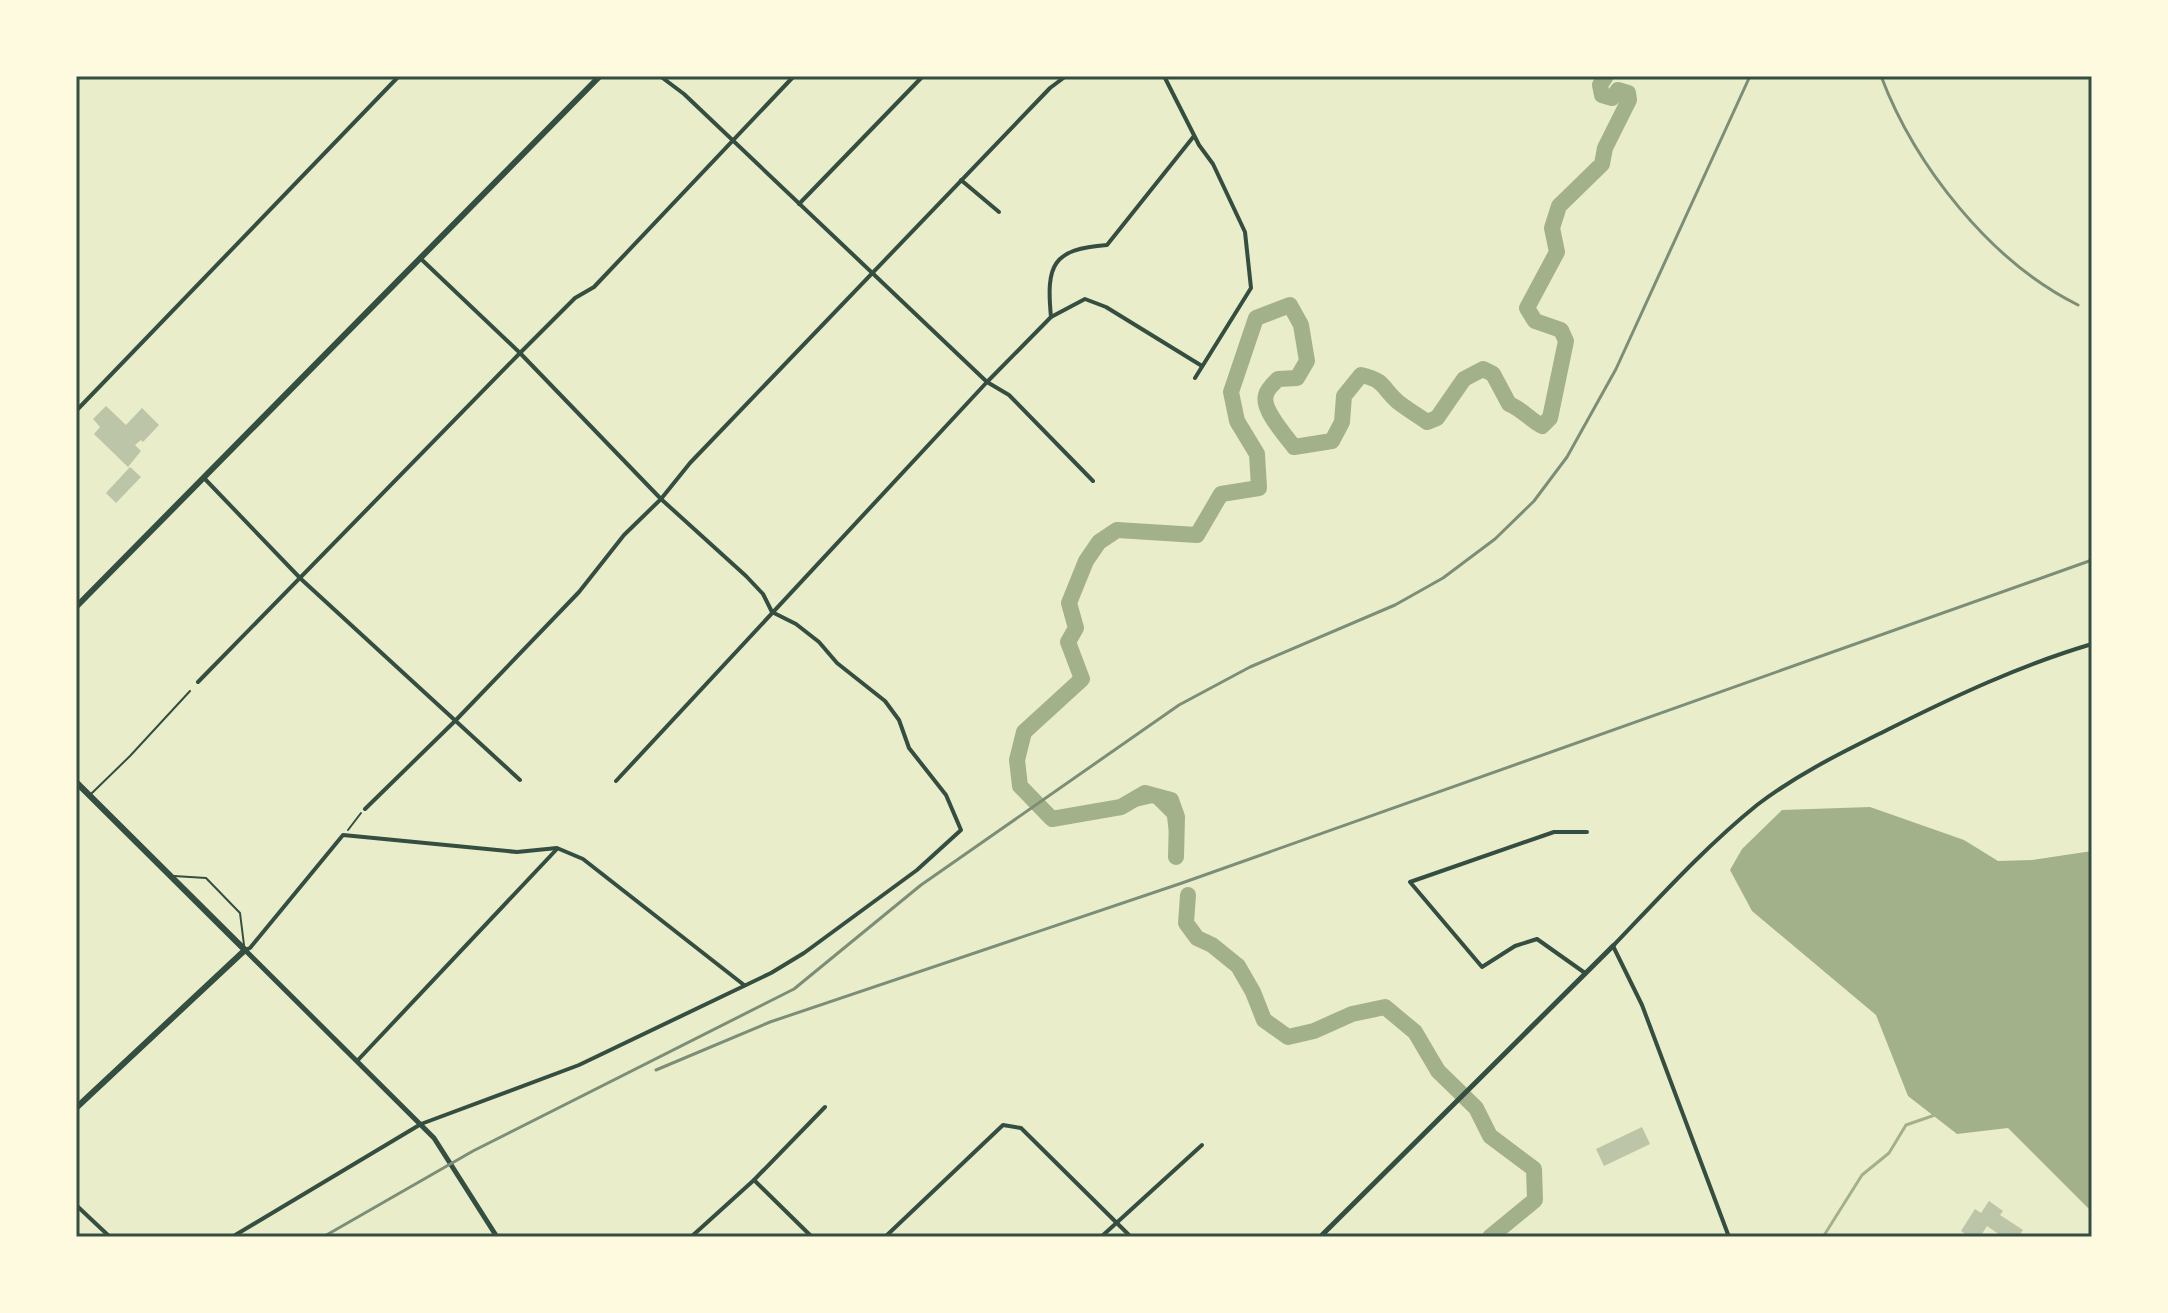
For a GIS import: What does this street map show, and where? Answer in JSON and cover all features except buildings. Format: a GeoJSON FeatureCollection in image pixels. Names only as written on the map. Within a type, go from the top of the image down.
{"type":"FeatureCollection","features":[{"type":"Feature","properties":{"kind":"main road"},"geometry":{"type":"LineString","coordinates":[[76,607],[600,76]]}},
{"type":"Feature","properties":{"kind":"main road"},"geometry":{"type":"LineString","coordinates":[[76,782],[245,950],[76,1108]]}},
{"type":"Feature","properties":{"kind":"street"},"geometry":{"type":"LineString","coordinates":[[76,411],[399,76]]}},
{"type":"Feature","properties":{"kind":"street"},"geometry":{"type":"LineString","coordinates":[[660,76],[733,141],[987,382],[1009,395],[1093,481]]}},
{"type":"Feature","properties":{"kind":"street"},"geometry":{"type":"LineString","coordinates":[[198,682],[575,298],[594,287],[794,76]]}},
{"type":"Feature","properties":{"kind":"street"},"geometry":{"type":"LineString","coordinates":[[799,204],[923,76]]}},
{"type":"Feature","properties":{"kind":"street"},"geometry":{"type":"LineString","coordinates":[[365,809],[570,602],[624,535],[661,499],[690,463],[1050,88],[1066,76]]}},
{"type":"Feature","properties":{"kind":"street"},"geometry":{"type":"LineString","coordinates":[[1164,76],[1194,136],[1213,164],[1245,232],[1251,288],[1195,378]]}},
{"type":"Feature","properties":{"kind":"street"},"geometry":{"type":"LineString","coordinates":[[1051,317],[1048,288],[1051,272],[1066,253],[1082,247],[1107,245],[1194,136]]}},
{"type":"Feature","properties":{"kind":"street"},"geometry":{"type":"LineString","coordinates":[[961,180],[999,212]]}},
{"type":"Feature","properties":{"kind":"street"},"geometry":{"type":"LineString","coordinates":[[232,1237],[421,1124],[579,1065],[804,953],[917,870],[961,830],[946,795],[909,748],[899,720],[885,701],[837,663],[819,642],[796,624],[772,612],[763,594],[746,576],[661,499],[520,353],[420,258]]}},
{"type":"Feature","properties":{"kind":"street"},"geometry":{"type":"LineString","coordinates":[[616,781],[1051,317],[1085,299],[1106,307],[1202,366]]}},
{"type":"Feature","properties":{"kind":"street"},"geometry":{"type":"LineString","coordinates":[[203,478],[301,579],[520,780]]}},
{"type":"Feature","properties":{"kind":"street"},"geometry":{"type":"LineString","coordinates":[[1320,1237],[1715,842],[1755,807],[1795,778],[1943,701],[2052,656],[2092,644]]}},
{"type":"Feature","properties":{"kind":"street"},"geometry":{"type":"LineString","coordinates":[[1585,973],[1537,939],[1515,946],[1482,967],[1410,882],[1554,832],[1587,832]]}},
{"type":"Feature","properties":{"kind":"street"},"geometry":{"type":"LineString","coordinates":[[497,1237],[434,1138],[245,950],[253,945],[343,835],[517,852],[557,848],[583,859],[744,985]]}},
{"type":"Feature","properties":{"kind":"street"},"geometry":{"type":"LineString","coordinates":[[358,1060],[557,848]]}},
{"type":"Feature","properties":{"kind":"street"},"geometry":{"type":"LineString","coordinates":[[1613,946],[1642,1005],[1729,1237]]}},
{"type":"Feature","properties":{"kind":"street"},"geometry":{"type":"LineString","coordinates":[[691,1237],[754,1180],[825,1107]]}},
{"type":"Feature","properties":{"kind":"street"},"geometry":{"type":"LineString","coordinates":[[885,1237],[1003,1125],[1021,1128],[1131,1237]]}},
{"type":"Feature","properties":{"kind":"street"},"geometry":{"type":"LineString","coordinates":[[1101,1237],[1202,1145]]}},
{"type":"Feature","properties":{"kind":"street"},"geometry":{"type":"LineString","coordinates":[[754,1180],[812,1237]]}},
{"type":"Feature","properties":{"kind":"street"},"geometry":{"type":"LineString","coordinates":[[76,1205],[110,1237]]}},
{"type":"Feature","properties":{"kind":"lane"},"geometry":{"type":"LineString","coordinates":[[89,796],[190,691]]}},
{"type":"Feature","properties":{"kind":"lane"},"geometry":{"type":"LineString","coordinates":[[169,876],[206,878],[240,913],[245,950]]}},
{"type":"Feature","properties":{"kind":"path"},"geometry":{"type":"LineString","coordinates":[[343,835],[365,809]]}},
{"type":"Feature","properties":{"kind":"shaded area"},"geometry":{"type":"Polygon","coordinates":[[[1145,793],[1171,800],[1177,817],[1176,857],[1172,856],[1167,817],[1153,803],[1049,827],[1052,819],[1121,807],[1145,793]]]}},
{"type":"Feature","properties":{"kind":"shaded area"},"geometry":{"type":"Polygon","coordinates":[[[1870,807],[1964,840],[1998,861],[2032,860],[2092,851],[2092,1212],[2008,1128],[1957,1134],[1908,1096],[1876,1015],[1752,911],[1730,870],[1742,849],[1782,810],[1870,807]]]}},
{"type":"Feature","properties":{"kind":"waterway"},"geometry":{"type":"LineString","coordinates":[[1176,857],[1177,817],[1171,800],[1145,793],[1121,807],[1052,819],[1020,786],[1017,760],[1024,732],[1082,679],[1068,642],[1076,628],[1069,603],[1086,561],[1099,542],[1117,530],[1197,535],[1221,494],[1259,488],[1257,454],[1237,421],[1231,392],[1256,318],[1290,305],[1301,325],[1307,361],[1297,378],[1278,379],[1268,391],[1265,401],[1275,422],[1294,447],[1332,441],[1342,422],[1344,396],[1361,375],[1379,382],[1398,402],[1427,422],[1437,418],[1464,379],[1483,369],[1493,374],[1509,404],[1542,426],[1550,418],[1566,341],[1561,330],[1535,321],[1527,308],[1557,252],[1552,228],[1559,206],[1602,164],[1605,148],[1629,100],[1628,93],[1618,90],[1612,98],[1602,95],[1600,85],[1606,76]]}},
{"type":"Feature","properties":{"kind":"waterway"},"geometry":{"type":"LineString","coordinates":[[1188,895],[1186,923],[1197,938],[1212,945],[1238,966],[1264,1020],[1288,1037],[1314,1031],[1352,1014],[1385,1007],[1415,1032],[1438,1071],[1476,1108],[1490,1136],[1534,1169],[1535,1200],[1490,1237]]}},
{"type":"Feature","properties":{"kind":"waterway"},"geometry":{"type":"LineString","coordinates":[[1823,1237],[1862,1175],[1889,1153],[1906,1125],[1935,1115]]}},
{"type":"Feature","properties":{"kind":"railway"},"geometry":{"type":"LineString","coordinates":[[323,1237],[473,1151],[794,989],[921,885],[1179,705],[1250,667],[1395,605],[1443,578],[1495,539],[1534,501],[1567,457],[1616,369],[1750,76]]}},
{"type":"Feature","properties":{"kind":"railway"},"geometry":{"type":"LineString","coordinates":[[1881,76],[1914,144],[1960,208],[2015,264],[2078,305]]}},
{"type":"Feature","properties":{"kind":"railway"},"geometry":{"type":"LineString","coordinates":[[656,1070],[770,1022],[1182,883],[2092,560]]}}]}
